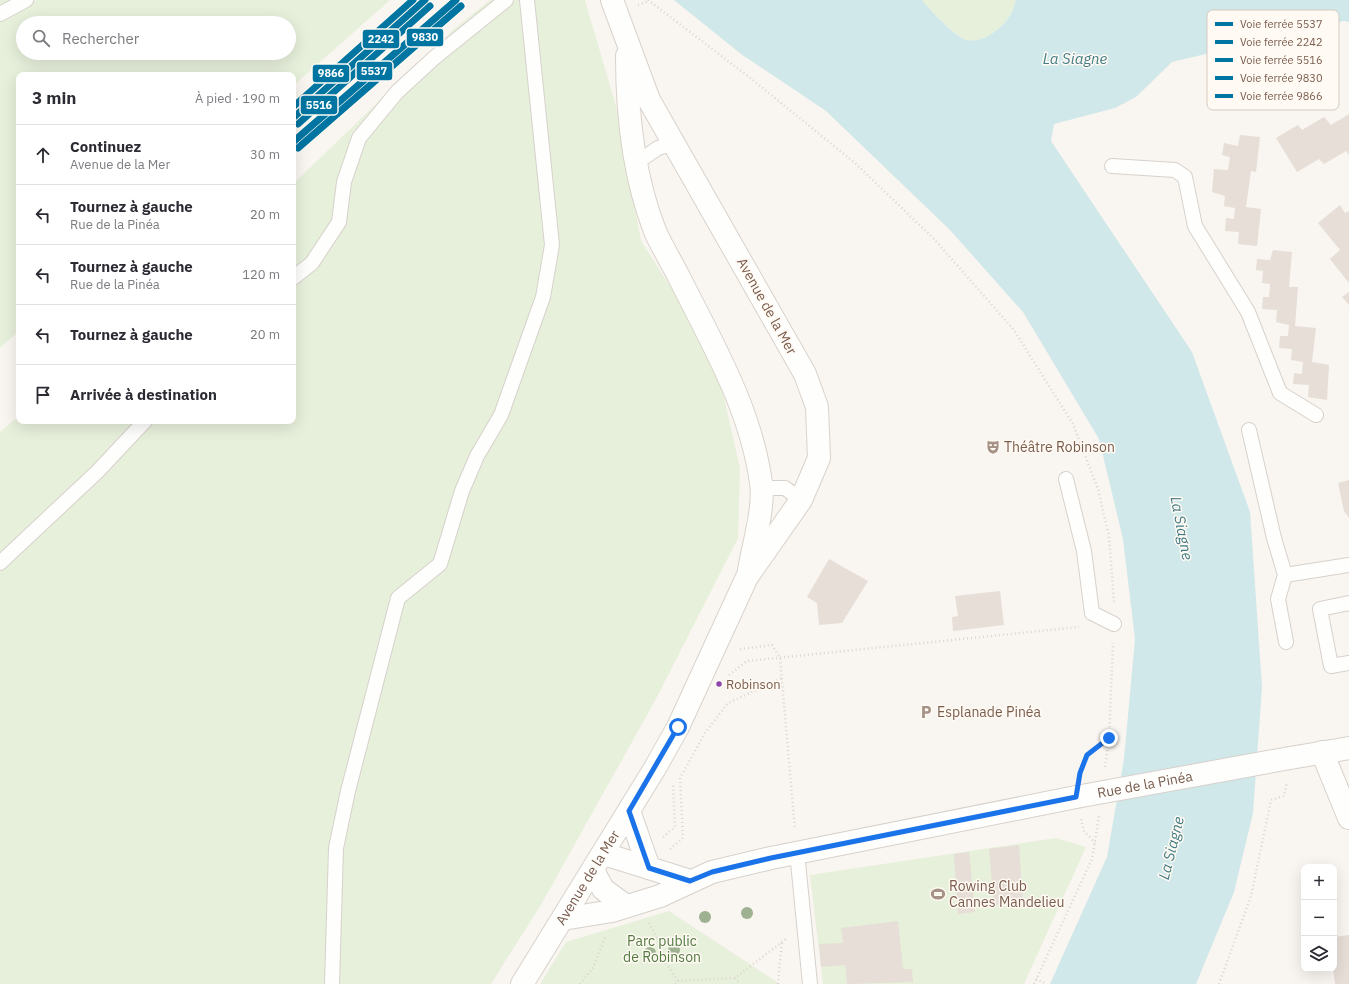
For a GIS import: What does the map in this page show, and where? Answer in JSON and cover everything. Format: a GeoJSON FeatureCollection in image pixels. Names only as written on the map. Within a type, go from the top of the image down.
{"type":"FeatureCollection","features":[{"type":"Feature","properties":{"kind":"main road","name":"Avenue de la Mer"},"geometry":{"type":"LineString","coordinates":[[522,984],[629,811],[678,727],[748,577],[801,500],[819,458],[817,407],[805,374],[649,100],[612,0]]}},
{"type":"Feature","properties":{"kind":"main road","name":"Avenue de la Mer"},"geometry":{"type":"LineString","coordinates":[[627,39],[627,98],[636,163],[644,200],[656,231],[735,388],[748,423],[762,484],[761,501],[748,577]]}},
{"type":"Feature","properties":{"kind":"main road","name":"Rue de la Pinéa"},"geometry":{"type":"LineString","coordinates":[[563,919],[612,911],[660,896],[712,872],[797,852],[1076,797],[1349,748]]}},
{"type":"Feature","properties":{"kind":"main road"},"geometry":{"type":"LineString","coordinates":[[1322,752],[1349,818]]}},
{"type":"Feature","properties":{"kind":"main road"},"geometry":{"type":"LineString","coordinates":[[629,811],[649,868]]}},
{"type":"Feature","properties":{"kind":"main road"},"geometry":{"type":"LineString","coordinates":[[632,904],[603,889],[598,862],[649,868],[690,881]]}},
{"type":"Feature","properties":{"kind":"lane"},"geometry":{"type":"LineString","coordinates":[[0,14],[26,0]]}},
{"type":"Feature","properties":{"kind":"lane"},"geometry":{"type":"LineString","coordinates":[[296,276],[312,263],[339,222],[344,182],[359,138],[397,92],[434,58],[506,0]]}},
{"type":"Feature","properties":{"kind":"lane"},"geometry":{"type":"LineString","coordinates":[[332,984],[336,848],[348,791],[398,598],[440,564],[462,491],[477,456],[501,415],[543,297],[552,246],[527,0]]}},
{"type":"Feature","properties":{"kind":"lane"},"geometry":{"type":"LineString","coordinates":[[636,163],[658,148],[674,143]]}},
{"type":"Feature","properties":{"kind":"lane"},"geometry":{"type":"LineString","coordinates":[[1112,166],[1175,170],[1185,177],[1194,226],[1248,312],[1280,393],[1316,415]]}},
{"type":"Feature","properties":{"kind":"lane"},"geometry":{"type":"LineString","coordinates":[[0,563],[97,472],[142,424]]}},
{"type":"Feature","properties":{"kind":"lane"},"geometry":{"type":"LineString","coordinates":[[1249,430],[1274,538],[1285,575],[1278,599],[1286,642]]}},
{"type":"Feature","properties":{"kind":"lane"},"geometry":{"type":"LineString","coordinates":[[1066,479],[1084,551],[1092,613],[1114,624]]}},
{"type":"Feature","properties":{"kind":"lane"},"geometry":{"type":"LineString","coordinates":[[762,484],[772,488],[785,488],[801,500]]}},
{"type":"Feature","properties":{"kind":"lane"},"geometry":{"type":"LineString","coordinates":[[1285,575],[1349,565]]}},
{"type":"Feature","properties":{"kind":"lane"},"geometry":{"type":"LineString","coordinates":[[1349,603],[1320,609],[1331,666],[1349,663]]}},
{"type":"Feature","properties":{"kind":"lane"},"geometry":{"type":"LineString","coordinates":[[797,852],[810,984]]}},
{"type":"Feature","properties":{"kind":"path"},"geometry":{"type":"LineString","coordinates":[[648,0],[749,77],[855,163],[934,239],[1014,330],[1073,424],[1098,489],[1109,536],[1114,602],[1114,624],[748,661],[726,677]]}},
{"type":"Feature","properties":{"kind":"path"},"geometry":{"type":"LineString","coordinates":[[740,649],[772,645],[780,658],[797,852]]}},
{"type":"Feature","properties":{"kind":"path"},"geometry":{"type":"LineString","coordinates":[[649,868],[683,838],[680,778],[705,733],[728,703],[782,678]]}},
{"type":"Feature","properties":{"kind":"path"},"geometry":{"type":"LineString","coordinates":[[1076,797],[1080,773],[1087,755],[1109,738]]}},
{"type":"Feature","properties":{"kind":"path"},"geometry":{"type":"LineString","coordinates":[[1219,984],[1251,896],[1271,800]]}},
{"type":"Feature","properties":{"kind":"path"},"geometry":{"type":"LineString","coordinates":[[632,904],[659,942],[664,960],[678,981]]}},
{"type":"Feature","properties":{"kind":"path"},"geometry":{"type":"LineString","coordinates":[[675,984],[678,981],[735,978],[782,941],[805,927]]}},
{"type":"Feature","properties":{"kind":"path"},"geometry":{"type":"LineString","coordinates":[[580,984],[593,968],[607,931]]}},
{"type":"Feature","properties":{"kind":"path"},"geometry":{"type":"LineString","coordinates":[[778,984],[782,941]]}},
{"type":"Feature","properties":{"kind":"path"},"geometry":{"type":"LineString","coordinates":[[735,978],[740,984]]}},
{"type":"Feature","properties":{"kind":"path"},"geometry":{"type":"LineString","coordinates":[[1036,979],[1047,984]]}},
{"type":"Feature","properties":{"kind":"green space"},"geometry":{"type":"Polygon","coordinates":[[[0,0],[390,0],[296,83],[296,72],[16,72],[16,334],[0,348],[0,0]]]}},
{"type":"Feature","properties":{"kind":"green space"},"geometry":{"type":"Polygon","coordinates":[[[490,0],[585,0],[616,106],[641,241],[685,309],[723,393],[740,468],[738,538],[657,697],[542,903],[491,984],[0,984],[0,432],[16,419],[16,424],[296,424],[296,181],[453,30],[490,0]]]}},
{"type":"Feature","properties":{"kind":"green space"},"geometry":{"type":"Polygon","coordinates":[[[922,0],[1016,0],[1010,15],[995,32],[982,39],[968,40],[957,35],[935,15],[922,0]]]}},
{"type":"Feature","properties":{"kind":"green space","name":"Rowing Club Cannes Mandelieu"},"geometry":{"type":"Polygon","coordinates":[[[1056,838],[1086,847],[1024,984],[823,984],[810,875],[1056,838]]]}},
{"type":"Feature","properties":{"kind":"green space","name":"Parc public de Robinson"},"geometry":{"type":"Polygon","coordinates":[[[669,911],[780,984],[540,984],[566,942],[669,911]]]}},
{"type":"Feature","properties":{"kind":"water","name":"La Siagne"},"geometry":{"type":"Polygon","coordinates":[[[674,0],[922,0],[957,35],[968,40],[975,40],[988,36],[1001,27],[1010,15],[1016,0],[1349,0],[1349,22],[1339,22],[1339,10],[1207,10],[1207,54],[1172,62],[1136,97],[1115,108],[1054,124],[1051,141],[1192,352],[1250,512],[1262,687],[1253,813],[1234,892],[1196,984],[1050,984],[1107,857],[1124,759],[1135,639],[1123,539],[1099,439],[1023,312],[949,229],[826,111],[741,54],[674,0]]]}},
{"type":"Feature","properties":{"kind":"building"},"geometry":{"type":"Polygon","coordinates":[[[1349,114],[1349,155],[1346,151],[1324,164],[1319,159],[1297,172],[1276,138],[1298,125],[1302,130],[1324,117],[1331,125],[1349,114]]]}},
{"type":"Feature","properties":{"kind":"building"},"geometry":{"type":"Polygon","coordinates":[[[1240,135],[1260,137],[1256,172],[1251,171],[1246,207],[1261,209],[1257,246],[1238,244],[1239,232],[1225,231],[1226,218],[1234,219],[1235,208],[1224,206],[1225,196],[1212,192],[1214,169],[1228,170],[1230,157],[1222,155],[1224,143],[1238,146],[1240,135]]]}},
{"type":"Feature","properties":{"kind":"building"},"geometry":{"type":"Polygon","coordinates":[[[1340,205],[1345,213],[1349,211],[1349,283],[1330,259],[1340,250],[1318,223],[1340,205]]]}},
{"type":"Feature","properties":{"kind":"building"},"geometry":{"type":"Polygon","coordinates":[[[1273,250],[1292,252],[1289,287],[1298,287],[1295,326],[1316,328],[1312,362],[1329,365],[1327,400],[1308,397],[1309,385],[1293,384],[1294,373],[1302,374],[1303,362],[1291,360],[1292,349],[1279,348],[1280,336],[1288,336],[1289,325],[1276,322],[1277,310],[1262,309],[1263,297],[1269,297],[1270,284],[1262,283],[1263,271],[1256,270],[1257,259],[1270,260],[1273,250]]]}},
{"type":"Feature","properties":{"kind":"building"},"geometry":{"type":"Polygon","coordinates":[[[1349,292],[1349,305],[1342,297],[1349,292]]]}},
{"type":"Feature","properties":{"kind":"building"},"geometry":{"type":"Polygon","coordinates":[[[1349,480],[1349,518],[1344,511],[1338,483],[1349,480]]]}},
{"type":"Feature","properties":{"kind":"building"},"geometry":{"type":"Polygon","coordinates":[[[829,559],[868,581],[842,623],[819,625],[817,603],[807,597],[829,559]]]}},
{"type":"Feature","properties":{"kind":"building"},"geometry":{"type":"Polygon","coordinates":[[[1000,591],[1004,625],[953,631],[952,617],[958,616],[955,596],[1000,591]]]}},
{"type":"Feature","properties":{"kind":"building"},"geometry":{"type":"Polygon","coordinates":[[[1019,845],[1023,903],[994,905],[989,849],[1019,845]]]}},
{"type":"Feature","properties":{"kind":"building"},"geometry":{"type":"Polygon","coordinates":[[[969,852],[975,912],[958,914],[954,854],[969,852]]]}},
{"type":"Feature","properties":{"kind":"building"},"geometry":{"type":"Polygon","coordinates":[[[898,921],[903,969],[912,969],[913,982],[847,984],[845,965],[821,967],[819,944],[843,943],[841,928],[898,921]]]}},
{"type":"Feature","properties":{"kind":"building"},"geometry":{"type":"Polygon","coordinates":[[[1349,935],[1349,984],[1335,984],[1333,972],[1337,972],[1337,937],[1349,935]]]}},
{"type":"Feature","properties":{"kind":"rail line","name":"9866"},"geometry":{"type":"LineString","coordinates":[[296,104],[413,0]]}},
{"type":"Feature","properties":{"kind":"rail line","name":"2242"},"geometry":{"type":"LineString","coordinates":[[296,115],[425,0]]}},
{"type":"Feature","properties":{"kind":"rail line","name":"5537"},"geometry":{"type":"LineString","coordinates":[[296,139],[456,0]]}},
{"type":"Feature","properties":{"kind":"rail line","name":"5516"},"geometry":{"type":"LineString","coordinates":[[298,124],[430,6]]}},
{"type":"Feature","properties":{"kind":"rail line","name":"9830"},"geometry":{"type":"LineString","coordinates":[[298,148],[461,6]]}},
{"type":"Feature","properties":{"kind":"place","name":"Théâtre Robinson"},"geometry":{"type":"Point","coordinates":[993,447]}},
{"type":"Feature","properties":{"kind":"place","name":"Robinson"},"geometry":{"type":"Point","coordinates":[719,684]}},
{"type":"Feature","properties":{"kind":"place","name":"Esplanade Pinéa"},"geometry":{"type":"Point","coordinates":[926,712]}},
{"type":"Feature","properties":{"kind":"place","name":"Rowing Club Cannes Mandelieu"},"geometry":{"type":"Point","coordinates":[938,894]}},
{"type":"Feature","properties":{"kind":"route"},"geometry":{"type":"LineString","coordinates":[[678,727],[629,811],[649,868],[690,881],[712,872],[771,858],[1076,797],[1080,773],[1087,755],[1109,738]]}}]}
